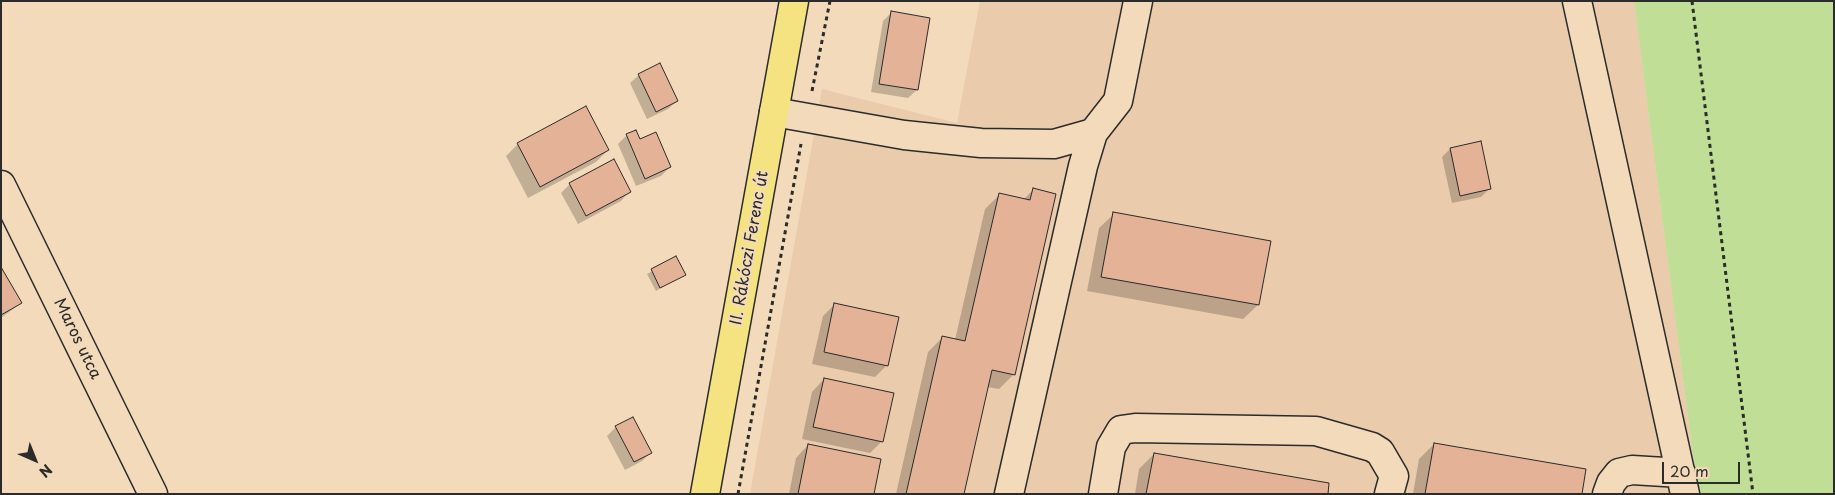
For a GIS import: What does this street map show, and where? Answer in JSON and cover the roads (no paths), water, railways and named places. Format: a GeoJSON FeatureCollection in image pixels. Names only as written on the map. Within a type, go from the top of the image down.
{"type":"FeatureCollection","features":[{"type":"Feature","properties":{"kind":"main road","name":"II. Rákóczi Ferenc út"},"geometry":{"type":"LineString","coordinates":[[705,494],[794,1]]}},
{"type":"Feature","properties":{"kind":"street"},"geometry":{"type":"LineString","coordinates":[[1009,494],[1083,166],[1093,133],[1118,101],[1138,1]]}},
{"type":"Feature","properties":{"kind":"street"},"geometry":{"type":"LineString","coordinates":[[1577,1],[1683,483],[1632,470],[1618,473],[1610,483],[1607,494]]}},
{"type":"Feature","properties":{"kind":"street"},"geometry":{"type":"LineString","coordinates":[[774,112],[904,135],[981,143],[1054,144],[1093,133]]}},
{"type":"Feature","properties":{"kind":"street","name":"Maros utca"},"geometry":{"type":"LineString","coordinates":[[1,184],[153,494]]}},
{"type":"Feature","properties":{"kind":"street"},"geometry":{"type":"LineString","coordinates":[[1103,494],[1111,447],[1121,430],[1135,428],[1316,431],[1372,447],[1380,452],[1394,476],[1389,494]]}}]}
